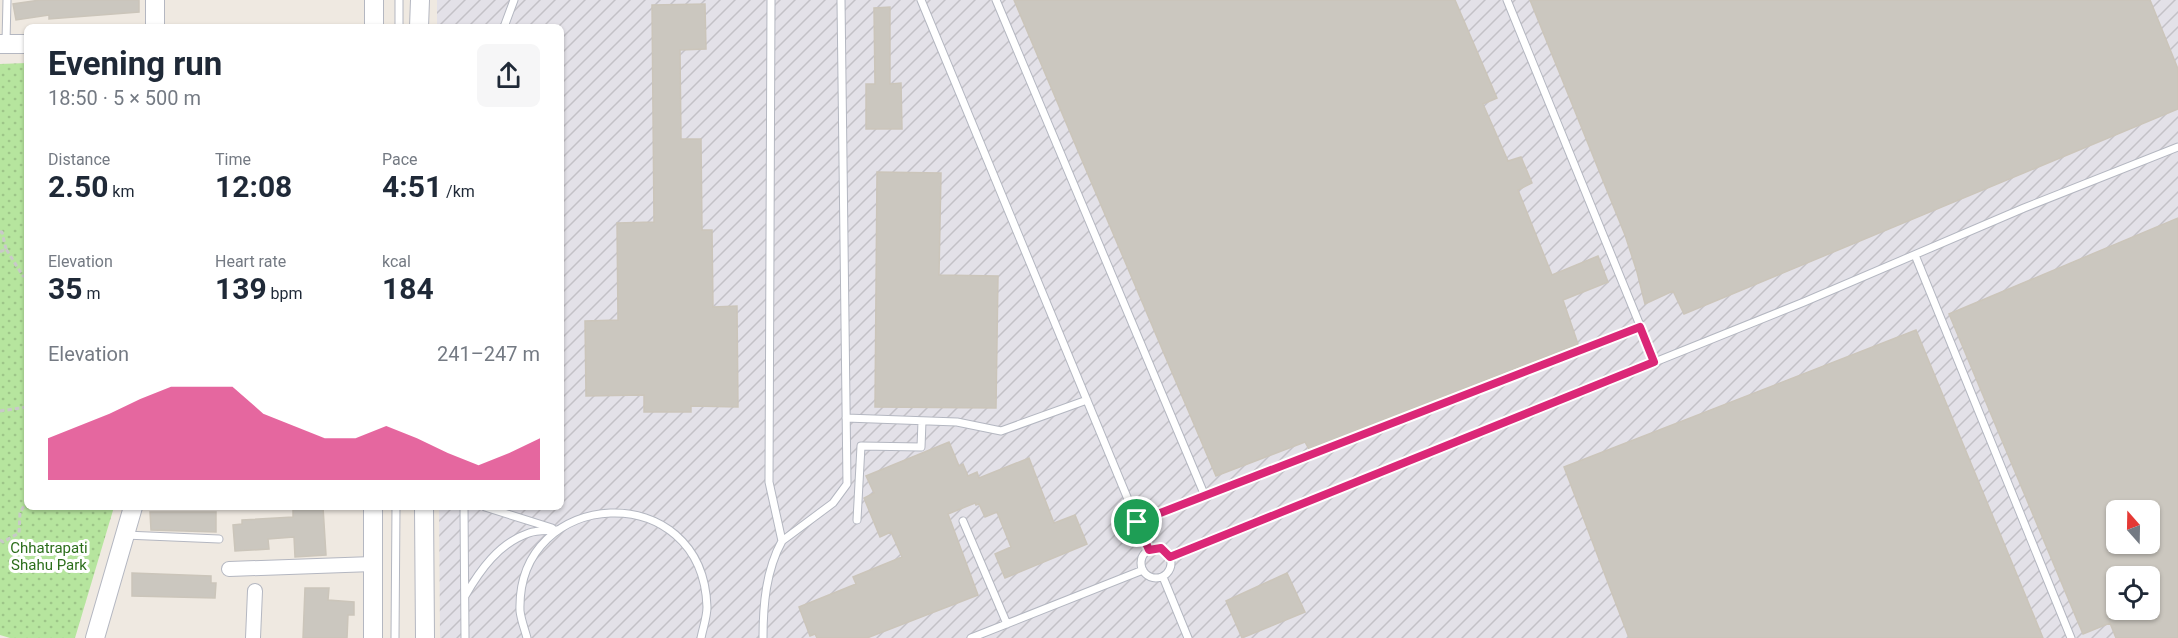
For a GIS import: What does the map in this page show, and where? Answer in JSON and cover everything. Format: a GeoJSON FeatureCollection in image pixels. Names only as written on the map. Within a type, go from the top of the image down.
{"type":"FeatureCollection","features":[{"type":"Feature","properties":{"kind":"main road"},"geometry":{"type":"LineString","coordinates":[[154,24],[155,0]]}},
{"type":"Feature","properties":{"kind":"main road"},"geometry":{"type":"LineString","coordinates":[[374,0],[374,24]]}},
{"type":"Feature","properties":{"kind":"main road"},"geometry":{"type":"LineString","coordinates":[[419,24],[420,0]]}},
{"type":"Feature","properties":{"kind":"main road"},"geometry":{"type":"LineString","coordinates":[[3,44],[24,44]]}},
{"type":"Feature","properties":{"kind":"main road"},"geometry":{"type":"LineString","coordinates":[[95,638],[132,510]]}},
{"type":"Feature","properties":{"kind":"main road"},"geometry":{"type":"LineString","coordinates":[[373,510],[373,638]]}},
{"type":"Feature","properties":{"kind":"main road"},"geometry":{"type":"LineString","coordinates":[[424,510],[425,638]]}},
{"type":"Feature","properties":{"kind":"street"},"geometry":{"type":"LineString","coordinates":[[229,569],[373,564]]}},
{"type":"Feature","properties":{"kind":"street"},"geometry":{"type":"LineString","coordinates":[[253,638],[255,591]]}},
{"type":"Feature","properties":{"kind":"lane"},"geometry":{"type":"LineString","coordinates":[[3,44],[6,0]]}},
{"type":"Feature","properties":{"kind":"lane"},"geometry":{"type":"LineString","coordinates":[[399,0],[399,24]]}},
{"type":"Feature","properties":{"kind":"lane"},"geometry":{"type":"LineString","coordinates":[[505,24],[514,0]]}},
{"type":"Feature","properties":{"kind":"lane"},"geometry":{"type":"LineString","coordinates":[[771,0],[769,482],[782,541]]}},
{"type":"Feature","properties":{"kind":"lane"},"geometry":{"type":"LineString","coordinates":[[762,638],[763,615],[773,558],[782,541],[832,503],[847,484],[841,0]]}},
{"type":"Feature","properties":{"kind":"lane"},"geometry":{"type":"LineString","coordinates":[[921,0],[1149,550]]}},
{"type":"Feature","properties":{"kind":"lane"},"geometry":{"type":"LineString","coordinates":[[996,0],[1205,496]]}},
{"type":"Feature","properties":{"kind":"lane"},"geometry":{"type":"LineString","coordinates":[[1508,0],[1654,362]]}},
{"type":"Feature","properties":{"kind":"lane"},"geometry":{"type":"LineString","coordinates":[[1170,557],[1804,302],[2024,208],[2178,147]]}},
{"type":"Feature","properties":{"kind":"lane"},"geometry":{"type":"LineString","coordinates":[[1915,255],[2072,638]]}},
{"type":"Feature","properties":{"kind":"lane"},"geometry":{"type":"LineString","coordinates":[[1137,522],[1640,327]]}},
{"type":"Feature","properties":{"kind":"lane"},"geometry":{"type":"LineString","coordinates":[[846,418],[957,422],[1000,431],[1087,400]]}},
{"type":"Feature","properties":{"kind":"lane"},"geometry":{"type":"LineString","coordinates":[[857,520],[861,446],[921,447],[922,421]]}},
{"type":"Feature","properties":{"kind":"lane"},"geometry":{"type":"LineString","coordinates":[[395,638],[396,510]]}},
{"type":"Feature","properties":{"kind":"lane"},"geometry":{"type":"LineString","coordinates":[[464,510],[465,638]]}},
{"type":"Feature","properties":{"kind":"lane"},"geometry":{"type":"LineString","coordinates":[[494,510],[557,530]]}},
{"type":"Feature","properties":{"kind":"lane"},"geometry":{"type":"LineString","coordinates":[[465,596],[481,568],[502,548],[529,533],[557,530],[585,516],[615,511],[645,516],[671,530],[692,552],[704,580],[707,609],[701,638]]}},
{"type":"Feature","properties":{"kind":"lane"},"geometry":{"type":"LineString","coordinates":[[963,521],[1007,624]]}},
{"type":"Feature","properties":{"kind":"lane"},"geometry":{"type":"LineString","coordinates":[[527,638],[520,613],[523,582],[536,553],[557,530]]}},
{"type":"Feature","properties":{"kind":"lane"},"geometry":{"type":"LineString","coordinates":[[125,535],[219,539]]}},
{"type":"Feature","properties":{"kind":"lane"},"geometry":{"type":"LineString","coordinates":[[1161,548],[1170,557],[1170,570],[1163,577],[1149,577],[1143,570],[1141,561],[1149,550],[1161,548]]}},
{"type":"Feature","properties":{"kind":"lane"},"geometry":{"type":"LineString","coordinates":[[971,638],[1143,570]]}},
{"type":"Feature","properties":{"kind":"lane"},"geometry":{"type":"LineString","coordinates":[[1163,577],[1188,638]]}},
{"type":"Feature","properties":{"kind":"path"},"geometry":{"type":"LineString","coordinates":[[0,232],[2,232],[6,249],[24,276]]}},
{"type":"Feature","properties":{"kind":"path"},"geometry":{"type":"LineString","coordinates":[[0,252],[6,249]]}},
{"type":"Feature","properties":{"kind":"path"},"geometry":{"type":"LineString","coordinates":[[0,411],[24,407]]}},
{"type":"Feature","properties":{"kind":"path"},"geometry":{"type":"LineString","coordinates":[[0,540],[3,542],[19,533],[20,513],[24,506]]}},
{"type":"Feature","properties":{"kind":"shaded area"},"geometry":{"type":"Polygon","coordinates":[[[437,0],[2178,0],[2178,638],[440,638],[439,510],[564,510],[564,24],[437,24],[437,0]]]}},
{"type":"Feature","properties":{"kind":"green space","name":"Chhatrapati Shahu Park"},"geometry":{"type":"Polygon","coordinates":[[[24,63],[24,510],[113,510],[75,638],[10,638],[0,635],[0,64],[24,63]]]}},
{"type":"Feature","properties":{"kind":"building"},"geometry":{"type":"Polygon","coordinates":[[[40,0],[139,0],[139,12],[49,19],[49,15],[16,20],[13,4],[40,0]]]}},
{"type":"Feature","properties":{"kind":"building"},"geometry":{"type":"Polygon","coordinates":[[[1014,0],[1455,0],[1497,98],[1483,104],[1508,161],[1521,157],[1532,183],[1518,190],[1552,275],[1598,256],[1608,282],[1563,300],[1578,344],[1309,449],[1305,442],[1216,476],[1014,0]]]}},
{"type":"Feature","properties":{"kind":"building"},"geometry":{"type":"Polygon","coordinates":[[[1530,0],[2150,0],[2178,69],[2178,109],[1684,314],[1673,291],[1645,304],[1625,235],[1530,0]]]}},
{"type":"Feature","properties":{"kind":"building"},"geometry":{"type":"Polygon","coordinates":[[[705,4],[706,49],[680,50],[681,139],[701,139],[702,230],[712,230],[713,307],[737,306],[738,407],[691,406],[691,412],[644,412],[644,395],[586,396],[585,321],[618,320],[617,223],[654,222],[652,5],[705,4]]]}},
{"type":"Feature","properties":{"kind":"building"},"geometry":{"type":"Polygon","coordinates":[[[890,7],[890,84],[901,83],[902,129],[866,129],[866,84],[875,84],[874,8],[890,7]]]}},
{"type":"Feature","properties":{"kind":"building"},"geometry":{"type":"Polygon","coordinates":[[[877,172],[941,173],[939,275],[998,276],[996,408],[875,407],[877,172]]]}},
{"type":"Feature","properties":{"kind":"building"},"geometry":{"type":"Polygon","coordinates":[[[2178,218],[2178,638],[2116,638],[2110,623],[2083,634],[1949,314],[2178,218]]]}},
{"type":"Feature","properties":{"kind":"building"},"geometry":{"type":"Polygon","coordinates":[[[1916,330],[2043,638],[1629,638],[1564,467],[1916,330]]]}},
{"type":"Feature","properties":{"kind":"building"},"geometry":{"type":"Polygon","coordinates":[[[949,442],[959,466],[963,464],[968,476],[977,472],[979,478],[1029,458],[1054,523],[1075,515],[1087,544],[1005,578],[995,554],[1011,547],[997,512],[985,517],[979,504],[975,503],[948,514],[978,595],[867,638],[817,638],[815,634],[810,636],[799,607],[856,584],[853,577],[902,557],[891,532],[880,537],[864,498],[874,493],[866,476],[949,442]]]}},
{"type":"Feature","properties":{"kind":"building"},"geometry":{"type":"Polygon","coordinates":[[[293,510],[323,510],[326,555],[295,557],[294,537],[268,539],[269,549],[235,551],[233,525],[242,524],[242,520],[293,517],[293,510]]]}},
{"type":"Feature","properties":{"kind":"building"},"geometry":{"type":"Polygon","coordinates":[[[150,512],[216,512],[216,532],[151,530],[150,512]]]}},
{"type":"Feature","properties":{"kind":"building"},"geometry":{"type":"Polygon","coordinates":[[[132,573],[211,576],[211,583],[216,583],[215,598],[132,596],[132,573]]]}},
{"type":"Feature","properties":{"kind":"building"},"geometry":{"type":"Polygon","coordinates":[[[1287,573],[1305,612],[1242,638],[1226,601],[1287,573]]]}},
{"type":"Feature","properties":{"kind":"building"},"geometry":{"type":"Polygon","coordinates":[[[305,588],[329,588],[328,600],[354,602],[354,615],[348,615],[347,638],[303,638],[305,588]]]}},
{"type":"Feature","properties":{"kind":"route"},"geometry":{"type":"LineString","coordinates":[[1640,327],[1654,362],[1170,557],[1161,548],[1149,550],[1137,522],[1640,327]]}}]}
